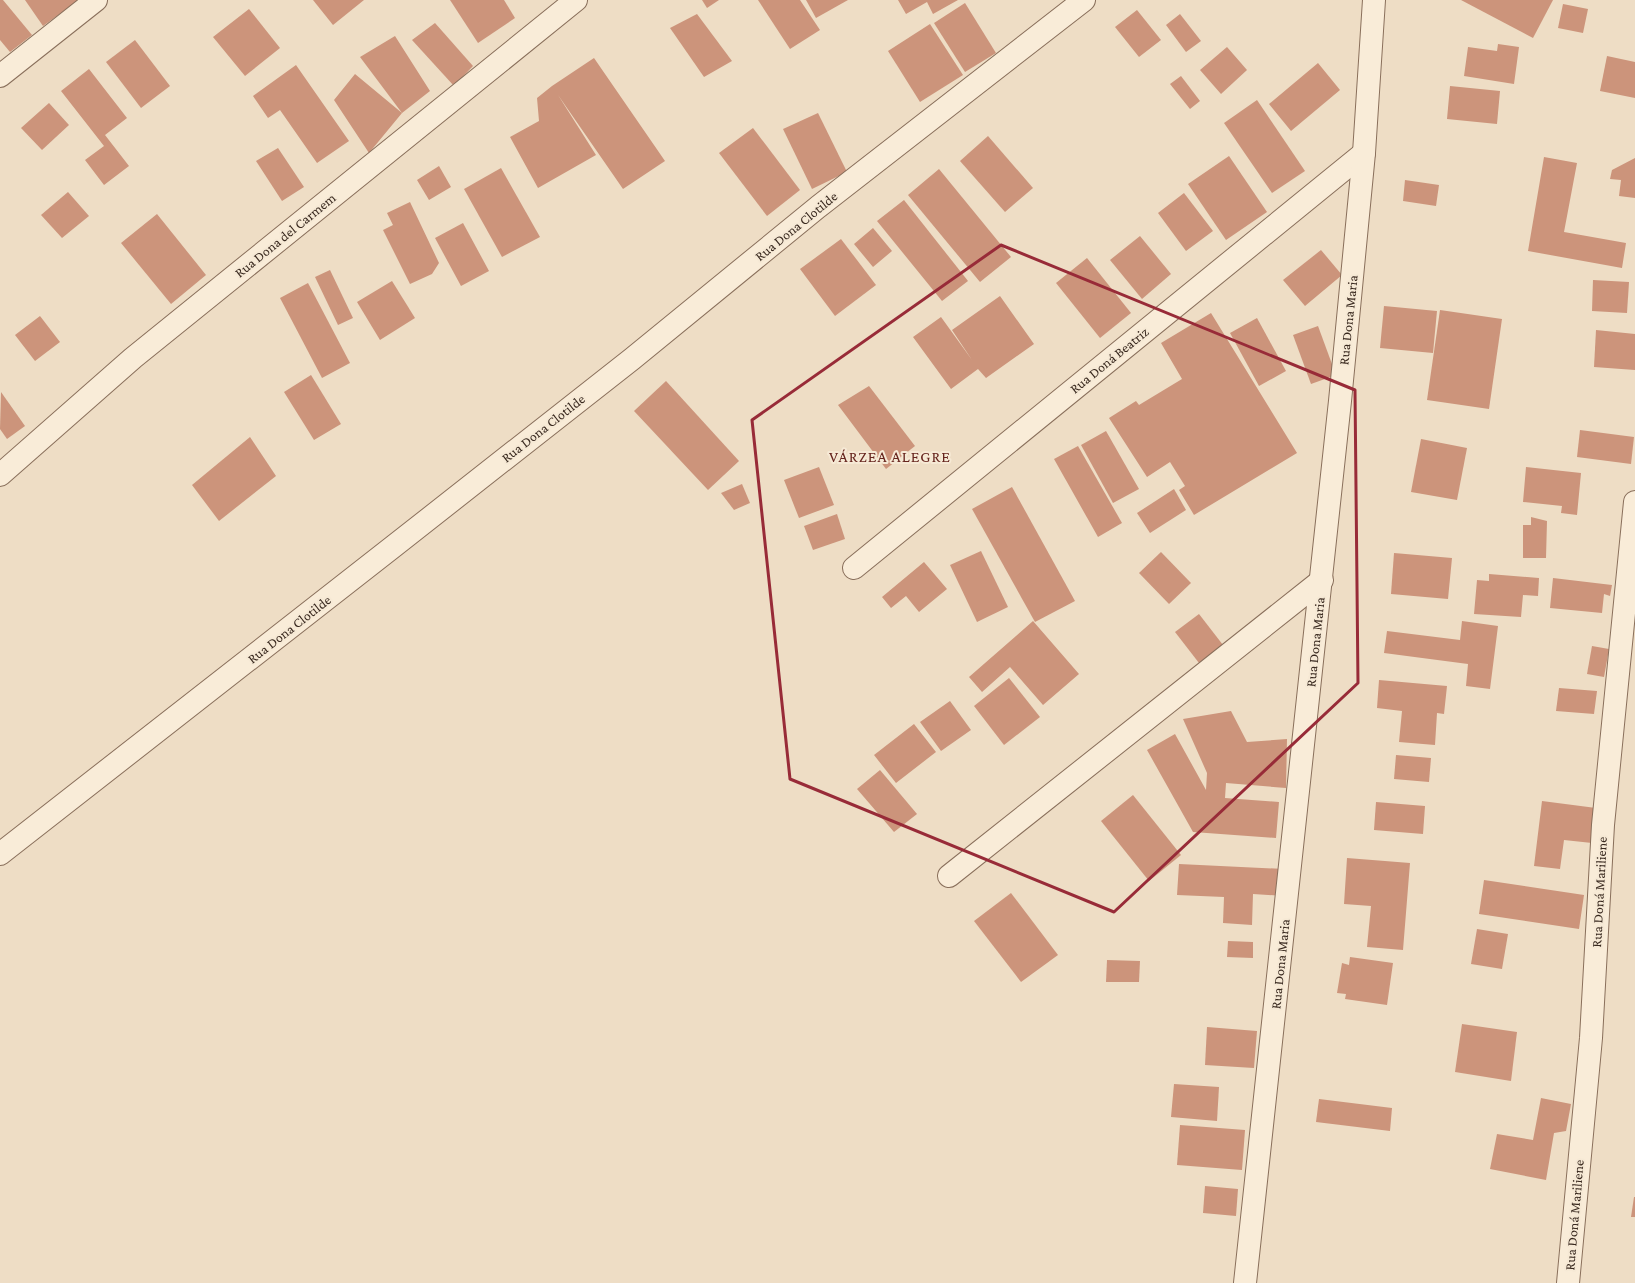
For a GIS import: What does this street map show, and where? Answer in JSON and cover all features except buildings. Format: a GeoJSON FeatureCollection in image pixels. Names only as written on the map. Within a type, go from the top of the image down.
{"type":"FeatureCollection","features":[{"type":"Feature","properties":{"kind":"street"},"geometry":{"type":"LineString","coordinates":[[0,76],[96,0]]}},
{"type":"Feature","properties":{"kind":"street","name":"Rua Dona del Carmem"},"geometry":{"type":"LineString","coordinates":[[0,475],[133,358],[576,0]]}},
{"type":"Feature","properties":{"kind":"street","name":"Rua Dona Clotilde"},"geometry":{"type":"LineString","coordinates":[[0,854],[632,359],[818,207],[1084,0]]}},
{"type":"Feature","properties":{"kind":"street","name":"Rua Dona Maria"},"geometry":{"type":"LineString","coordinates":[[1245,1283],[1322,580],[1364,153],[1374,0]]}},
{"type":"Feature","properties":{"kind":"street","name":"Rua Doná Beatriz"},"geometry":{"type":"LineString","coordinates":[[854,568],[1364,153]]}},
{"type":"Feature","properties":{"kind":"street","name":"Rua Doná Mariliene"},"geometry":{"type":"LineString","coordinates":[[1568,1283],[1591,1038],[1603,825],[1635,502]]}},
{"type":"Feature","properties":{"kind":"street"},"geometry":{"type":"LineString","coordinates":[[948,876],[1322,580]]}},
{"type":"Feature","properties":{"kind":"highlighted area"},"geometry":{"type":"Polygon","coordinates":[[[1001,245],[1355,390],[1358,683],[1114,912],[790,779],[752,420],[1001,245]]]}},
{"type":"Feature","properties":{"kind":"district","name":"VÁRZEA ALEGRE"},"geometry":{"type":"Point","coordinates":[890,456]}}]}
